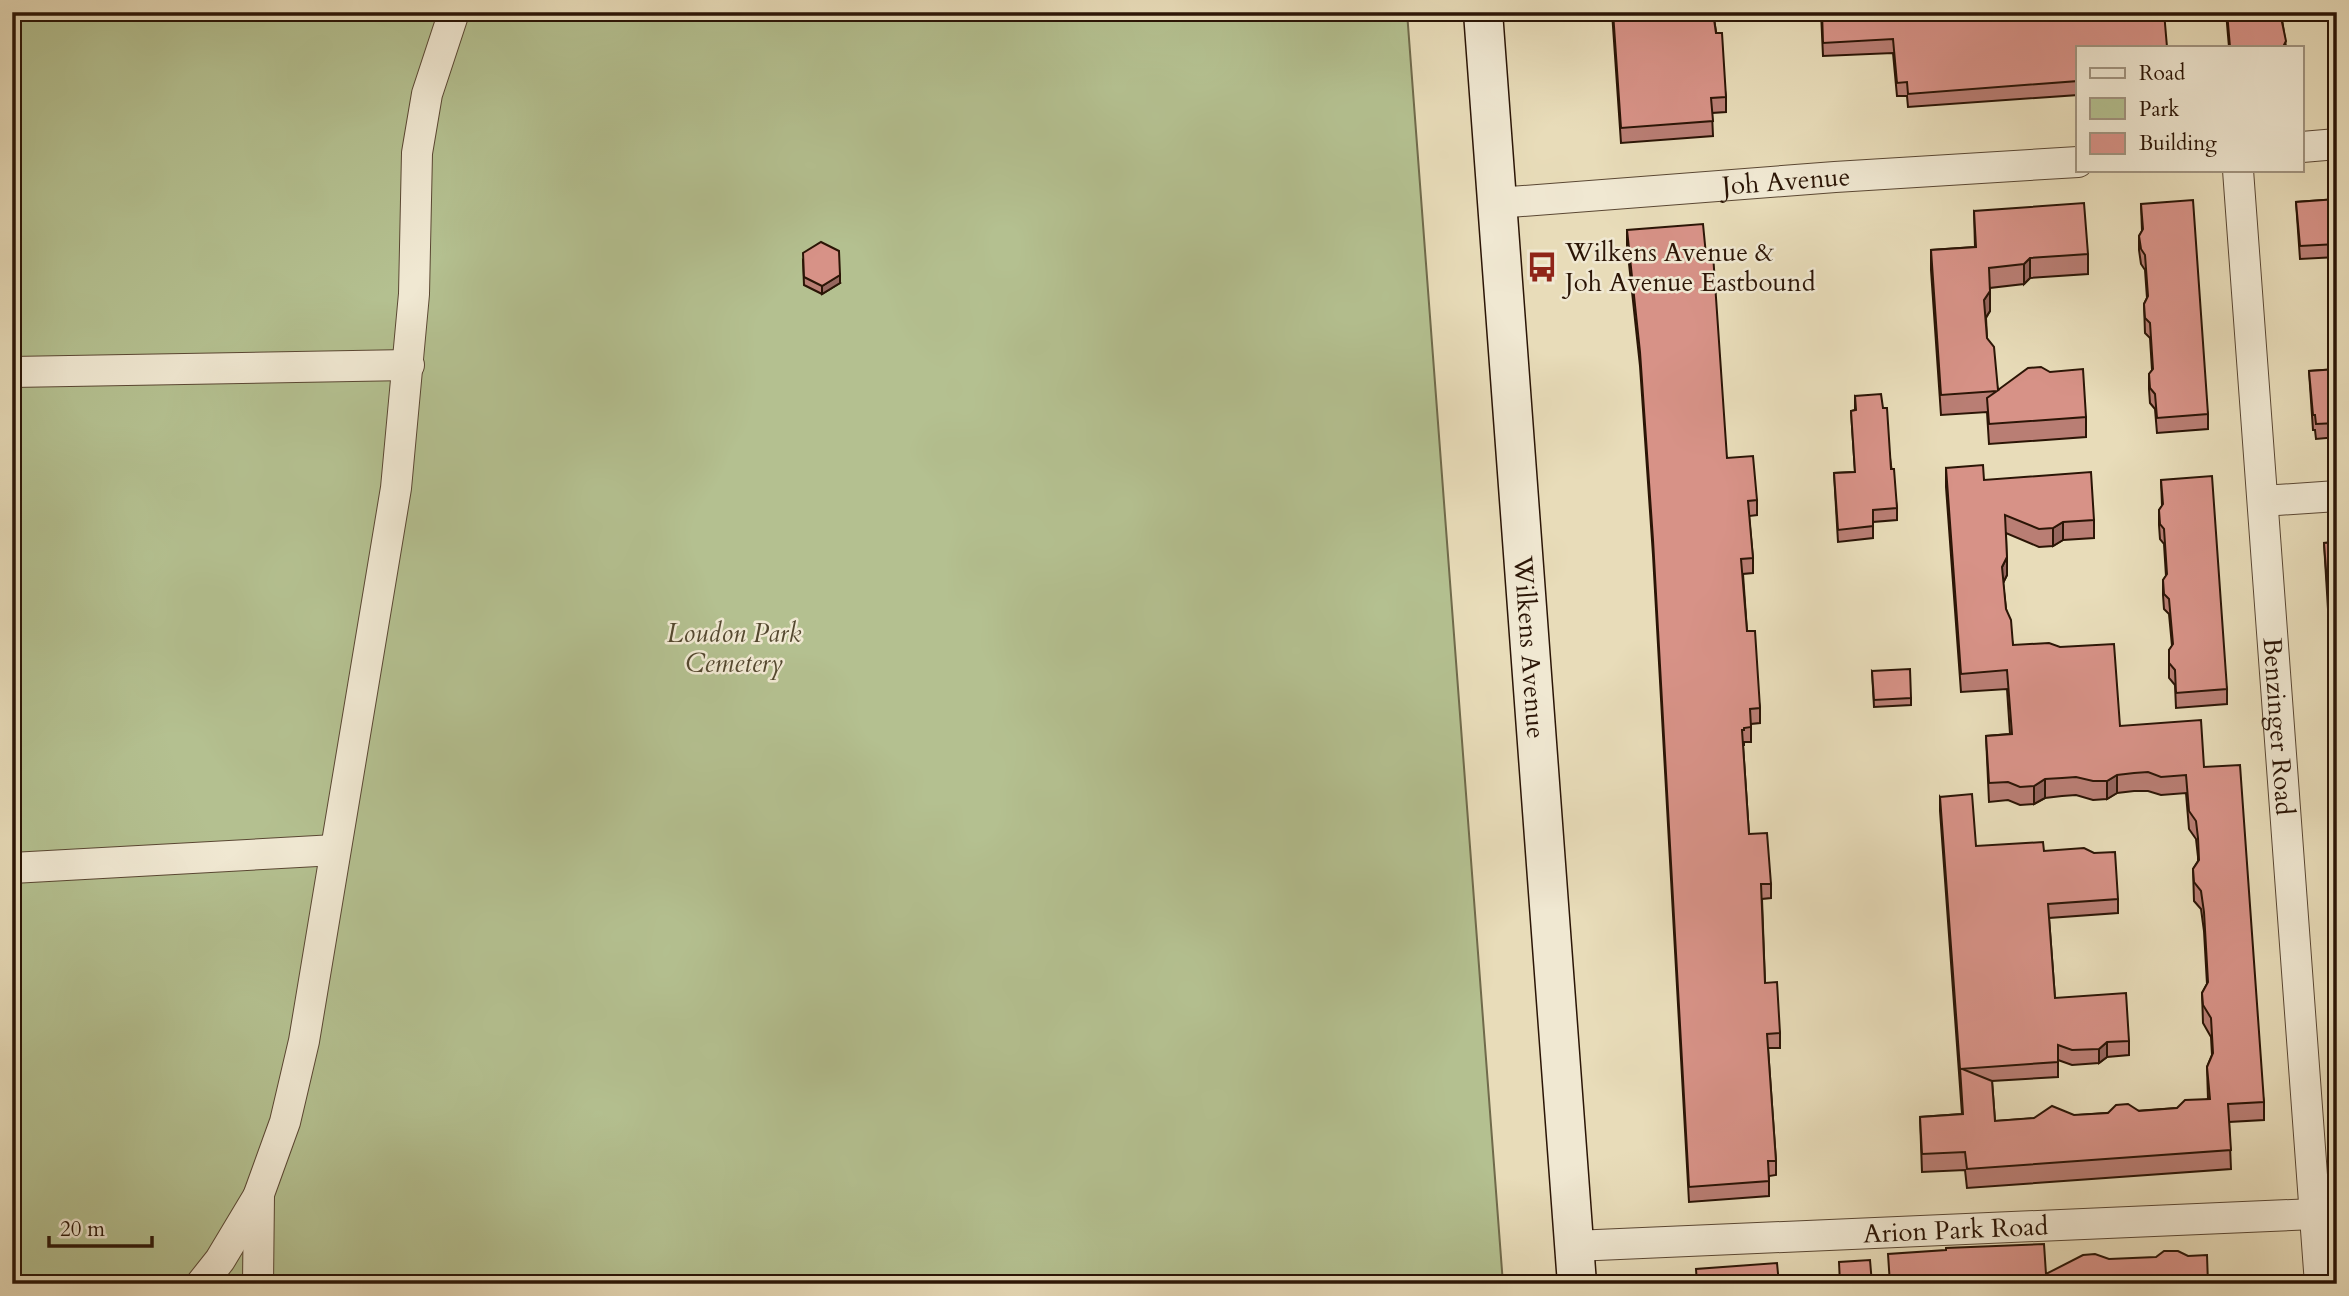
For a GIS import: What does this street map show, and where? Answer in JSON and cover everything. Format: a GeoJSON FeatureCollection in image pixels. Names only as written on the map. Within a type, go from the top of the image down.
{"type":"FeatureCollection","features":[{"type":"Feature","properties":{"kind":"main road","name":"Wilkens Avenue"},"geometry":{"type":"LineString","coordinates":[[1483,12],[1577,1284]]}},
{"type":"Feature","properties":{"kind":"street"},"geometry":{"type":"LineString","coordinates":[[201,1284],[220,1260],[260,1194],[285,1122],[304,1041],[396,488],[414,294],[417,153],[427,94],[454,12]]}},
{"type":"Feature","properties":{"kind":"street"},"geometry":{"type":"LineString","coordinates":[[2304,147],[2337,144]]}},
{"type":"Feature","properties":{"kind":"street","name":"Joh Avenue"},"geometry":{"type":"LineString","coordinates":[[1497,202],[2076,162]]}},
{"type":"Feature","properties":{"kind":"street","name":"Benzinger Road"},"geometry":{"type":"LineString","coordinates":[[2238,172],[2263,502],[2326,1214],[2320,1284]]}},
{"type":"Feature","properties":{"kind":"street"},"geometry":{"type":"LineString","coordinates":[[12,372],[409,365]]}},
{"type":"Feature","properties":{"kind":"street"},"geometry":{"type":"LineString","coordinates":[[2263,502],[2337,496]]}},
{"type":"Feature","properties":{"kind":"street"},"geometry":{"type":"LineString","coordinates":[[12,868],[335,850]]}},
{"type":"Feature","properties":{"kind":"street"},"geometry":{"type":"LineString","coordinates":[[258,1284],[260,1194]]}},
{"type":"Feature","properties":{"kind":"street","name":"Arion Park Road"},"geometry":{"type":"LineString","coordinates":[[1574,1246],[2326,1214]]}},
{"type":"Feature","properties":{"kind":"green space","name":"Loudon Park Cemetery"},"geometry":{"type":"Polygon","coordinates":[[[12,12],[1407,12],[1503,1284],[12,1284],[12,12]]]}},
{"type":"Feature","properties":{"kind":"building"},"geometry":{"type":"Polygon","coordinates":[[[1613,12],[1713,12],[1716,33],[1722,33],[1726,97],[1711,98],[1713,121],[1621,128],[1613,12]]]}},
{"type":"Feature","properties":{"kind":"building"},"geometry":{"type":"Polygon","coordinates":[[[1822,12],[1917,12],[1918,19],[1992,12],[2164,12],[2167,46],[2076,46],[2076,81],[1908,94],[1907,82],[1897,83],[1893,39],[1823,43],[1822,12]]]}},
{"type":"Feature","properties":{"kind":"building"},"geometry":{"type":"Polygon","coordinates":[[[2227,12],[2281,12],[2286,41],[2284,46],[2230,46],[2227,12]]]}},
{"type":"Feature","properties":{"kind":"building"},"geometry":{"type":"Polygon","coordinates":[[[2337,199],[2337,244],[2300,246],[2296,202],[2337,199]]]}},
{"type":"Feature","properties":{"kind":"building"},"geometry":{"type":"Polygon","coordinates":[[[2193,200],[2208,414],[2157,418],[2155,394],[2150,388],[2149,374],[2153,369],[2150,323],[2145,318],[2144,304],[2148,296],[2145,255],[2139,236],[2143,229],[2141,204],[2193,200]]]}},
{"type":"Feature","properties":{"kind":"building"},"geometry":{"type":"Polygon","coordinates":[[[2084,203],[2088,254],[2030,258],[2024,264],[1989,268],[1990,291],[1984,300],[1987,338],[1994,347],[1998,390],[2028,368],[2041,367],[2050,372],[2083,369],[2086,417],[1989,424],[1987,398],[1997,391],[1941,395],[1931,250],[1976,247],[1974,211],[2084,203]]]}},
{"type":"Feature","properties":{"kind":"building"},"geometry":{"type":"Polygon","coordinates":[[[1703,224],[1706,255],[1713,254],[1727,458],[1753,456],[1757,500],[1748,501],[1753,558],[1741,559],[1747,631],[1755,631],[1760,708],[1750,709],[1751,727],[1742,730],[1749,834],[1767,833],[1771,884],[1761,884],[1765,983],[1777,982],[1780,1033],[1767,1034],[1776,1161],[1768,1161],[1769,1181],[1689,1187],[1653,540],[1640,352],[1627,230],[1703,224]]]}},
{"type":"Feature","properties":{"kind":"building"},"geometry":{"type":"Polygon","coordinates":[[[821,242],[839,251],[840,275],[822,286],[804,277],[803,253],[821,242]]]}},
{"type":"Feature","properties":{"kind":"building"},"geometry":{"type":"Polygon","coordinates":[[[2337,369],[2337,423],[2316,424],[2309,371],[2337,369]]]}},
{"type":"Feature","properties":{"kind":"building"},"geometry":{"type":"Polygon","coordinates":[[[1881,394],[1883,408],[1887,408],[1897,508],[1873,510],[1873,526],[1838,530],[1834,473],[1855,472],[1851,411],[1856,410],[1855,396],[1881,394]]]}},
{"type":"Feature","properties":{"kind":"building"},"geometry":{"type":"Polygon","coordinates":[[[1983,465],[1984,480],[2091,472],[2094,520],[2063,522],[2053,528],[2039,529],[2005,515],[2007,557],[2002,567],[2013,645],[2049,643],[2060,647],[2114,644],[2120,726],[2201,720],[2204,767],[2240,765],[2264,1102],[2228,1104],[2231,1150],[1967,1169],[1965,1152],[1922,1154],[1920,1117],[1963,1114],[1960,1068],[1992,1081],[1995,1121],[2034,1118],[2052,1106],[2074,1115],[2108,1113],[2116,1105],[2128,1104],[2139,1111],[2177,1108],[2185,1100],[2210,1099],[2207,1067],[2213,1053],[2211,1018],[2203,1005],[2202,993],[2208,982],[2204,912],[2201,891],[2194,882],[2193,869],[2199,860],[2198,838],[2196,821],[2189,811],[2186,775],[2161,777],[2148,772],[2117,775],[2107,781],[2076,777],[2045,779],[2034,786],[2020,787],[2008,782],[1989,783],[1986,736],[2012,734],[2007,670],[1961,674],[1946,468],[1983,465]]]}},
{"type":"Feature","properties":{"kind":"building"},"geometry":{"type":"Polygon","coordinates":[[[2212,476],[2227,689],[2176,693],[2175,670],[2169,663],[2169,650],[2173,644],[2169,599],[2164,594],[2163,580],[2167,574],[2164,529],[2160,524],[2159,510],[2163,504],[2161,480],[2212,476]]]}},
{"type":"Feature","properties":{"kind":"building"},"geometry":{"type":"Polygon","coordinates":[[[2337,542],[2337,595],[2328,596],[2324,543],[2337,542]]]}},
{"type":"Feature","properties":{"kind":"building"},"geometry":{"type":"Polygon","coordinates":[[[1910,669],[1911,698],[1874,700],[1872,671],[1910,669]]]}},
{"type":"Feature","properties":{"kind":"building"},"geometry":{"type":"Polygon","coordinates":[[[1972,794],[1976,846],[2043,842],[2044,851],[2084,848],[2094,853],[2115,852],[2118,899],[2048,904],[2055,998],[2126,993],[2129,1041],[2107,1042],[2099,1049],[2072,1050],[2058,1045],[2058,1062],[1960,1069],[1940,797],[1972,794]]]}},
{"type":"Feature","properties":{"kind":"building"},"geometry":{"type":"Polygon","coordinates":[[[2044,1244],[2046,1274],[2083,1255],[2095,1254],[2109,1259],[2156,1257],[2164,1251],[2178,1251],[2188,1256],[2207,1255],[2208,1284],[1890,1284],[1888,1254],[1946,1248],[2044,1244]]]}},
{"type":"Feature","properties":{"kind":"building"},"geometry":{"type":"Polygon","coordinates":[[[1870,1260],[1872,1284],[1840,1284],[1839,1262],[1870,1260]]]}},
{"type":"Feature","properties":{"kind":"building"},"geometry":{"type":"Polygon","coordinates":[[[1777,1263],[1779,1284],[1697,1284],[1696,1269],[1777,1263]]]}},
{"type":"Feature","properties":{"kind":"place","name":"Wilkens Avenue & Joh Avenue Eastbound"},"geometry":{"type":"Point","coordinates":[1542,267]}}]}
